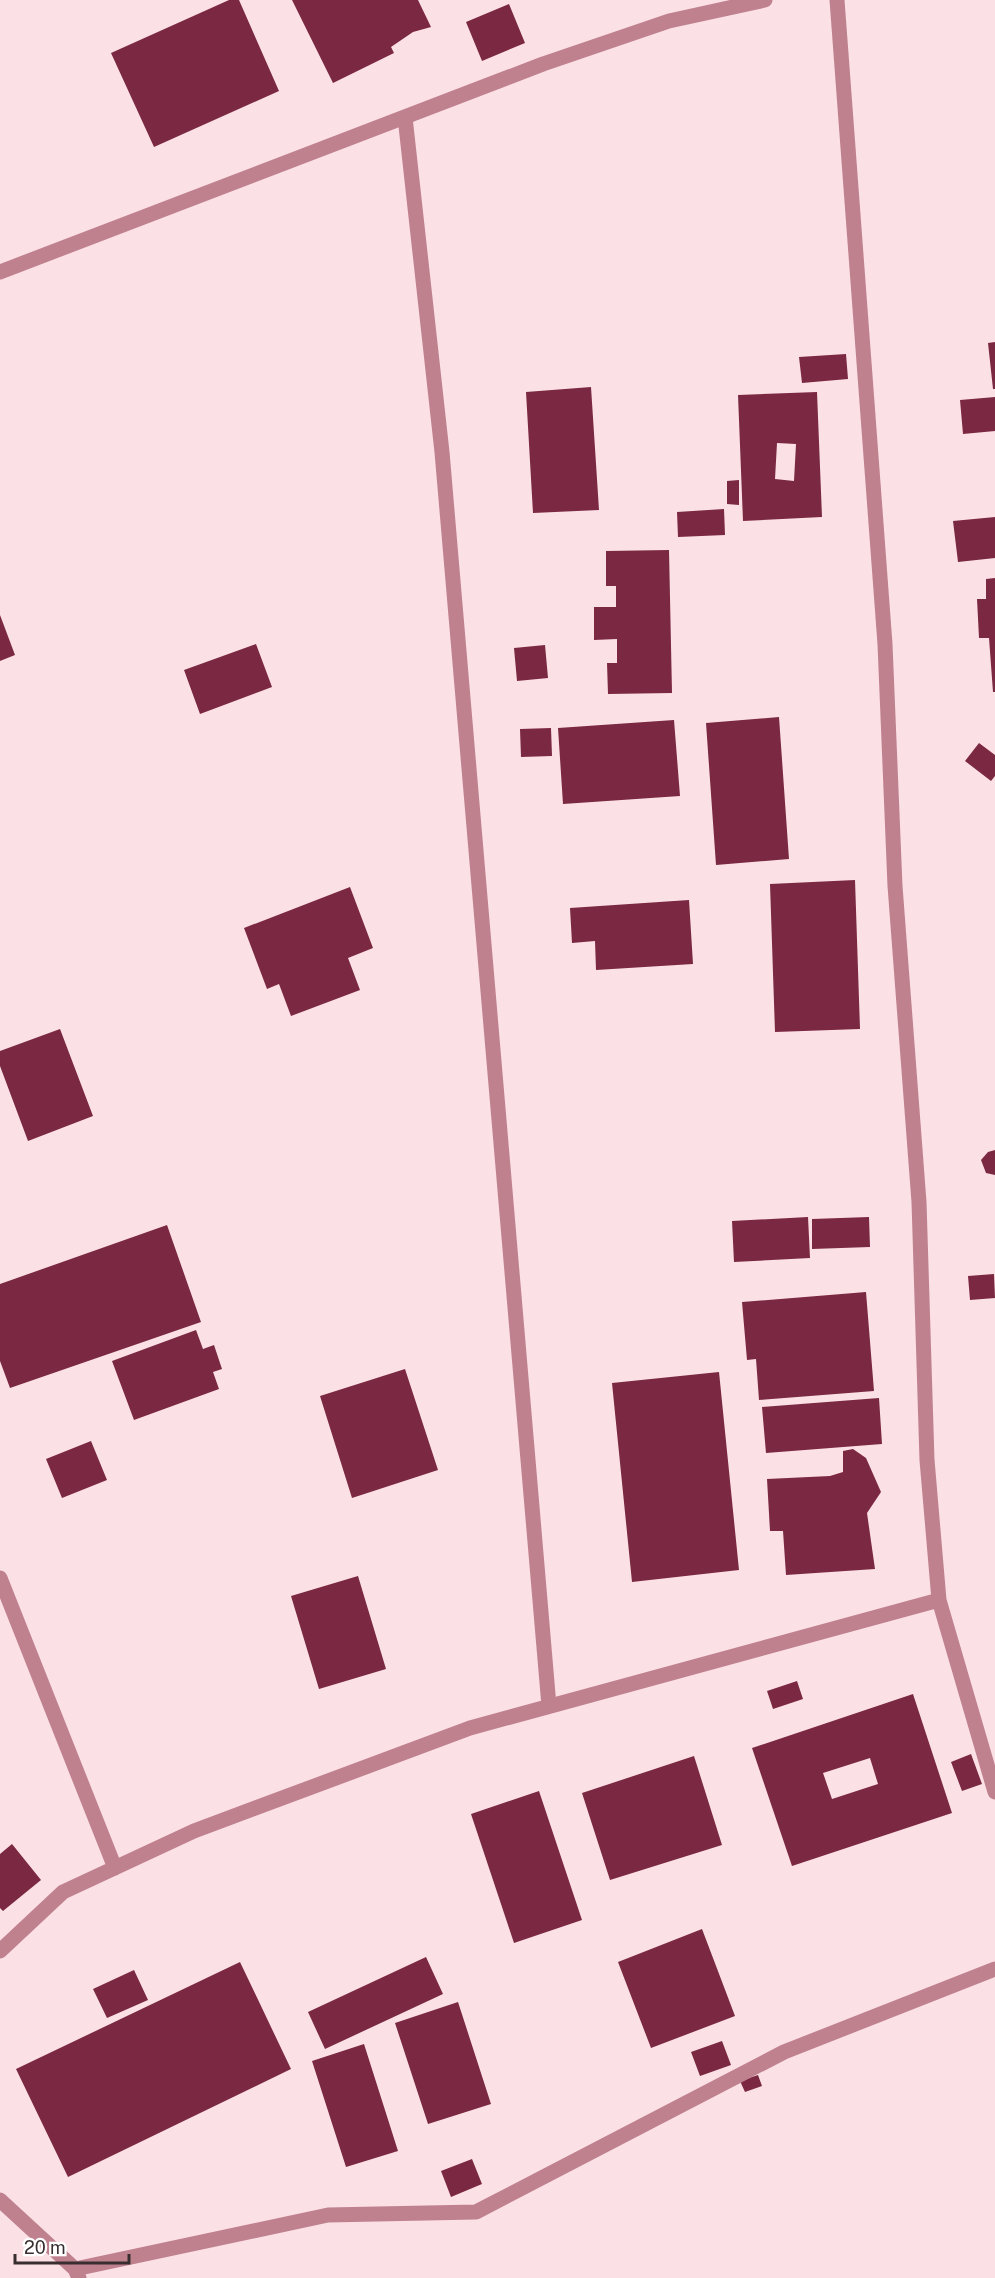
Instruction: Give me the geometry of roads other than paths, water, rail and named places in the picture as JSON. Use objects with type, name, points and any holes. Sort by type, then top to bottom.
[{"type":"street","points":[[0,272],[543,64],[669,21],[765,0]]},
{"type":"street","points":[[837,0],[885,644],[895,886],[919,1202],[927,1460],[939,1600],[995,1792]]},
{"type":"street","points":[[405,117],[442,452],[549,1706]]},
{"type":"street","points":[[0,1578],[116,1868]]},
{"type":"street","points":[[0,1952],[63,1892],[194,1831],[459,1732],[939,1600]]},
{"type":"street","points":[[0,2200],[77,2273],[328,2215],[476,2212],[784,2052],[995,1969]]}]
